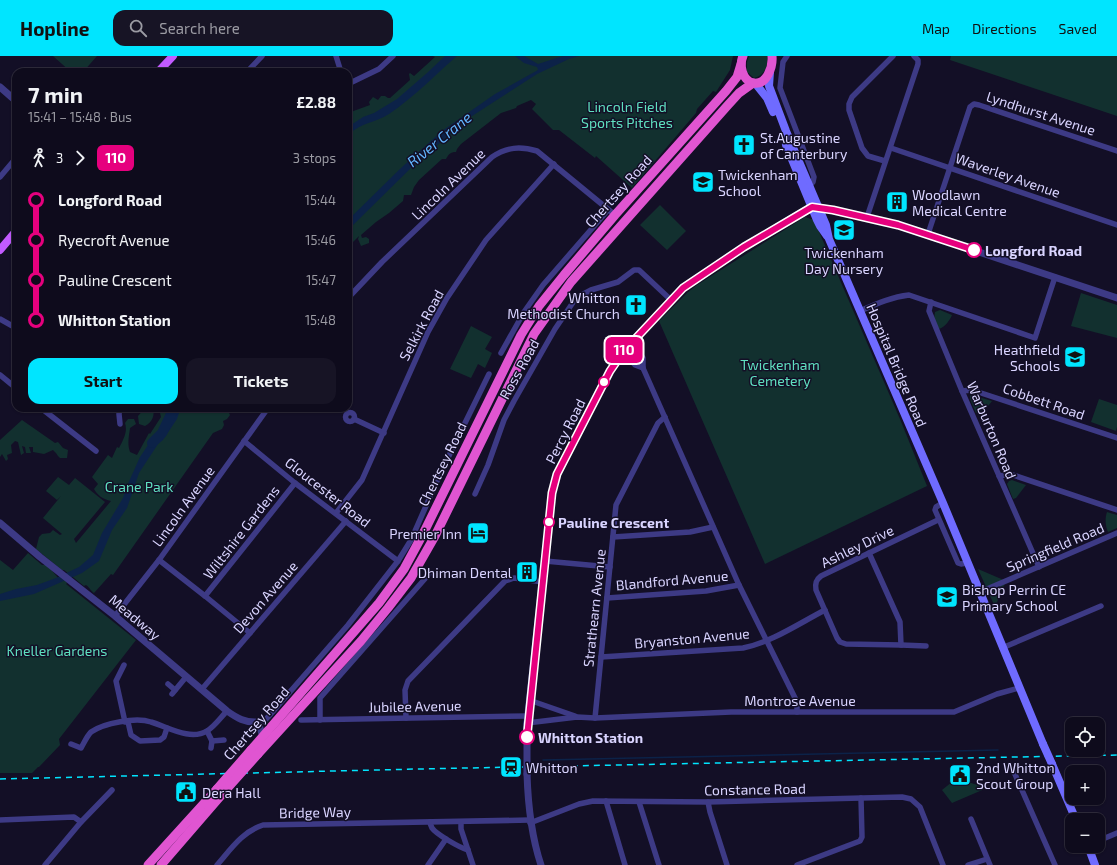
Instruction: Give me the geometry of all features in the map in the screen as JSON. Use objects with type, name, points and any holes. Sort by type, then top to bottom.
[{"type":"highway","points":[[770,72],[773,57]]},
{"type":"highway","points":[[742,60],[744,74],[754,83]]},
{"type":"highway","name":"Chertsey Road","points":[[255,752],[263,737],[351,628],[379,603],[404,569],[521,335],[539,306],[611,212],[726,91],[737,77],[742,60]]},
{"type":"highway","name":"Chertsey Road","points":[[148,865],[361,641],[388,608],[411,578],[434,536],[534,334],[550,310],[571,282],[739,93],[754,83],[761,81],[770,72]]},
{"type":"highway","name":"Chertsey Road","points":[[161,865],[220,791]]},
{"type":"main road","points":[[162,68],[173,56]]},
{"type":"main road","name":"Hospital Bridge Road","points":[[770,72],[769,86],[778,118],[815,207]]},
{"type":"main road","name":"Hospital Bridge Road","points":[[754,83],[771,104],[810,185],[820,226],[828,236],[943,503],[1002,648],[1073,813]]},
{"type":"main road","points":[[1091,853],[1095,865]]},
{"type":"street","points":[[251,68],[262,56]]},
{"type":"street","points":[[336,56],[340,68]]},
{"type":"street","points":[[352,82],[379,69],[393,56]]},
{"type":"street","name":"Hospital Bridge Road","points":[[787,56],[783,62],[780,88],[814,177],[813,182],[810,185]]},
{"type":"street","points":[[885,161],[868,156],[862,148],[849,110],[849,104],[852,97],[893,56]]},
{"type":"street","points":[[867,217],[918,64],[918,60],[914,56]]},
{"type":"street","points":[[1,90],[12,98]]},
{"type":"street","name":"Lyndhurst Avenue","points":[[928,234],[970,107],[974,104],[979,104],[1117,151]]},
{"type":"street","points":[[778,118],[789,114]]},
{"type":"street","name":"Lincoln Avenue","points":[[352,294],[382,262],[492,157],[501,151],[514,147],[537,151],[611,212]]},
{"type":"street","name":"Waverley Avenue","points":[[891,148],[1117,225]]},
{"type":"street","points":[[0,177],[12,163]]},
{"type":"street","name":"Selkirk Road","points":[[336,513],[362,480],[428,332],[447,298],[486,240],[554,164]]},
{"type":"street","points":[[815,207],[867,217],[928,234],[1117,298]]},
{"type":"street","name":"Percy Road","points":[[541,865],[535,847],[530,822],[527,774],[528,720],[552,493],[557,474],[610,371],[623,352],[671,300],[683,288],[757,239],[815,207]]},
{"type":"street","name":"Chertsey Road","points":[[501,353],[524,312],[543,285],[611,212]]},
{"type":"street","name":"Ross Road","points":[[475,494],[488,465],[504,420],[555,329],[576,298],[591,290],[618,282],[634,270],[639,270],[671,300]]},
{"type":"street","points":[[860,312],[897,296],[908,295],[1035,338],[1055,277]]},
{"type":"street","name":"Warburton Road","points":[[931,302],[929,311],[962,391],[1039,567]]},
{"type":"street","points":[[0,319],[12,326]]},
{"type":"street","points":[[633,342],[643,358],[643,368],[739,585],[797,702],[797,712]]},
{"type":"street","points":[[623,352],[635,365],[643,368]]},
{"type":"street","name":"Chertsey Road","points":[[258,722],[263,722],[269,716],[351,628],[398,561],[411,540],[441,472],[489,374]]},
{"type":"street","points":[[0,375],[12,385]]},
{"type":"street","name":"Cobbett Road","points":[[962,391],[972,390],[1117,438]]},
{"type":"street","points":[[46,412],[96,451]]},
{"type":"street","points":[[119,412],[120,424]]},
{"type":"street","name":"Lincoln Avenue","points":[[115,616],[159,560],[265,412]]},
{"type":"street","name":"Strathearn Avenue","points":[[595,718],[616,505],[658,423],[665,418]]},
{"type":"street","points":[[354,419],[384,433]]},
{"type":"street","name":"Gloucester Road","points":[[244,441],[295,483],[398,561]]},
{"type":"street","points":[[999,476],[1013,476],[1117,510]]},
{"type":"street","name":"Wiltshire Gardens","points":[[206,596],[295,483]]},
{"type":"street","points":[[938,520],[935,510],[936,507],[943,503]]},
{"type":"street","name":"Hospital Bridge Road","points":[[938,520],[958,562],[961,564],[967,563]]},
{"type":"street","name":"Ashley Drive","points":[[926,646],[846,644],[840,642],[816,590],[815,584],[817,579],[821,576],[938,520]]},
{"type":"street","name":"Devon Avenue","points":[[202,689],[346,521]]},
{"type":"street","name":"Meadway","points":[[0,523],[71,582],[115,616],[227,711],[247,722],[258,722]]},
{"type":"street","points":[[613,537],[690,532],[713,527]]},
{"type":"street","name":"Springfield Road","points":[[980,592],[1117,533]]},
{"type":"street","points":[[869,553],[900,622],[901,645]]},
{"type":"street","points":[[159,560],[206,596],[250,633]]},
{"type":"street","points":[[545,561],[610,567]]},
{"type":"street","points":[[320,720],[320,698],[430,573]]},
{"type":"street","points":[[406,718],[405,690],[408,681],[505,581],[514,578],[543,582]]},
{"type":"street","name":"Blandford Avenue","points":[[608,598],[706,591],[739,585]]},
{"type":"street","points":[[1002,648],[1101,606]]},
{"type":"street","name":"Bryanston Avenue","points":[[601,657],[756,646],[825,610]]},
{"type":"street","points":[[124,665],[116,681],[130,735],[140,741],[160,740],[164,737],[167,728]]},
{"type":"street","points":[[168,684],[174,692],[186,677]]},
{"type":"street","name":"Montrose Avenue","points":[[528,720],[731,712],[954,712],[997,694],[1019,688]]},
{"type":"street","name":"Montrose Avenue","points":[[530,700],[577,717]]},
{"type":"street","points":[[71,744],[81,748],[90,733],[99,728],[139,720],[150,722],[185,734],[197,734],[207,731],[227,711]]},
{"type":"street","name":"Jubilee Avenue","points":[[301,720],[406,718],[528,720]]},
{"type":"street","points":[[258,722],[263,737]]},
{"type":"street","points":[[207,731],[212,741],[211,748]]},
{"type":"street","points":[[212,741],[224,740]]},
{"type":"street","points":[[1014,772],[1055,865]]},
{"type":"street","points":[[45,865],[81,822],[112,790]]},
{"type":"street","points":[[797,865],[860,841],[862,836],[861,798]]},
{"type":"street","name":"Constance Road","points":[[530,822],[579,804],[593,801],[708,802],[902,798],[911,799],[920,807],[943,865]]},
{"type":"street","points":[[606,801],[625,865]]},
{"type":"street","points":[[639,802],[659,865]]},
{"type":"street","points":[[708,802],[727,865]]},
{"type":"street","points":[[0,820],[74,817],[81,822]]},
{"type":"street","points":[[971,819],[990,865]]},
{"type":"street","points":[[430,822],[432,828],[446,839],[468,850]]},
{"type":"street","points":[[460,822],[473,865]]},
{"type":"street","name":"Bridge Way","points":[[217,865],[245,833],[263,825],[530,822]]},
{"type":"street","points":[[1105,838],[1117,833]]},
{"type":"street","points":[[428,865],[446,839]]},
{"type":"street","points":[[968,865],[987,858]]},
{"type":"green space","points":[[53,56],[97,56],[86,68],[66,68]]},
{"type":"green space","name":"Lincoln Field Sports Pitches","points":[[433,56],[733,56],[730,70],[716,92],[713,91],[697,109],[696,113],[632,188],[596,156],[595,158],[559,130],[553,130],[532,109],[536,104],[531,100],[517,106],[516,108],[501,113],[461,144],[456,152],[452,152],[446,159],[442,159],[419,180],[411,195],[404,195],[403,201],[361,235],[362,238],[366,237],[369,239],[369,243],[361,246],[358,239],[359,236],[352,243],[352,112],[370,105],[369,102],[373,97],[378,100],[381,96],[390,98],[410,80],[410,73],[414,76],[435,57]]},
{"type":"green space","points":[[749,56],[768,56],[765,70],[763,73],[754,78],[747,72],[747,62]]},
{"type":"green space","points":[[951,56],[1117,56],[1117,116],[950,60]]},
{"type":"green space","points":[[660,205],[686,231],[667,250],[640,225]]},
{"type":"green space","name":"Twickenham Cemetery","points":[[805,217],[814,220],[900,419],[927,486],[765,564],[659,321],[697,285]]},
{"type":"green space","points":[[1081,293],[1117,305],[1117,338],[1071,326]]},
{"type":"green space","points":[[940,310],[952,315],[947,323],[939,329],[934,319],[935,312]]},
{"type":"green space","points":[[471,326],[492,337],[485,349],[492,353],[485,368],[478,364],[471,378],[450,369]]},
{"type":"green space","points":[[972,395],[992,401],[981,411],[976,413],[970,399],[970,396]]},
{"type":"green space","points":[[1099,399],[1117,405],[1116,431],[1091,422]]},
{"type":"green space","points":[[142,412],[154,412],[151,421],[145,426],[139,424],[138,416]]},
{"type":"green space","name":"Crane Park","points":[[228,412],[230,415],[223,421],[224,425],[222,429],[213,433],[113,575],[111,574],[94,593],[86,585],[84,586],[36,549],[39,537],[42,534],[50,533],[53,530],[60,535],[62,534],[43,518],[61,496],[57,500],[46,491],[58,477],[69,485],[75,478],[105,502],[74,539],[76,543],[111,501],[97,494],[94,489],[98,484],[92,477],[108,455],[112,458],[117,447],[119,448],[125,433],[125,423],[128,419],[134,419],[136,424],[130,428],[128,443],[130,452],[137,455],[149,433],[150,434],[161,417],[160,413]]},
{"type":"green space","points":[[22,420],[55,443],[58,442],[63,448],[68,450],[67,458],[60,458],[53,450],[44,454],[33,452],[33,447],[29,447],[31,453],[26,453],[25,447],[22,446],[24,453],[21,455],[18,442],[15,441],[11,445],[12,453],[7,455],[8,459],[6,461],[2,454],[0,457],[0,440]]},
{"type":"green space","points":[[1012,480],[1026,485],[1016,498],[1013,499],[1007,484]]},
{"type":"green space","points":[[1107,512],[1117,515],[1117,528],[1108,532],[1106,527]]},
{"type":"green space","name":"Kneller Gardens","points":[[28,553],[42,565],[47,565],[60,580],[64,579],[67,583],[66,584],[136,640],[59,739],[60,745],[39,767],[32,773],[0,773],[0,560],[13,570]]},
{"type":"green space","points":[[978,569],[1006,581],[995,607]]},
{"type":"green space","points":[[952,782],[968,782],[987,788],[952,803],[942,790]]},
{"type":"water","name":"River Crane","points":[[445,56],[457,56],[389,114],[363,125],[352,132],[352,124],[397,99]]},
{"type":"water","name":"River Crane","points":[[515,56],[524,56],[538,64],[563,56],[579,56],[537,74],[469,118],[413,166],[352,226],[352,216],[401,168],[442,131],[495,94],[538,70],[537,67],[524,63]]},
{"type":"water","points":[[172,412],[180,412],[163,440],[158,444],[139,473],[127,508],[112,530],[99,561],[82,573],[34,594],[0,601],[0,594],[37,585],[56,578],[79,567],[93,555],[102,533],[123,498],[140,457],[154,436],[162,434],[171,419]]},
{"type":"waterway","name":"River Crane","points":[[152,443],[162,433],[172,412]]},
{"type":"waterway","points":[[543,760],[998,750]]},
{"type":"railway","points":[[0,779],[1117,755]]},
{"type":"bus line","name":"110","points":[[527,737],[527,723],[554,483],[557,474],[604,381],[623,352],[683,288],[744,247],[812,207],[819,207],[867,217],[898,225],[974,250]]},
{"type":"place","name":"St.Augustine of Canterbury","points":[[744,145]]},
{"type":"place","name":"Twickenham School","points":[[703,182]]},
{"type":"place","name":"Woodlawn Medical Centre","points":[[897,202]]},
{"type":"place","name":"Twickenham Day Nursery","points":[[844,230]]},
{"type":"place","name":"Longford Road","points":[[974,250]]},
{"type":"place","name":"Whitton Methodist Church","points":[[636,305]]},
{"type":"place","name":"Heathfield Schools","points":[[1075,357]]},
{"type":"place","name":"Pauline Crescent","points":[[549,522]]},
{"type":"place","name":"Premier Inn","points":[[478,533]]},
{"type":"place","name":"Dhiman Dental","points":[[527,572]]},
{"type":"place","name":"Bishop Perrin CE Primary School","points":[[947,597]]},
{"type":"place","name":"Whitton Station","points":[[527,737]]},
{"type":"place","name":"Whitton","points":[[511,767]]},
{"type":"place","name":"2nd Whitton Scout Group","points":[[960,775]]},
{"type":"place","name":"Dera Hall","points":[[186,792]]}]
